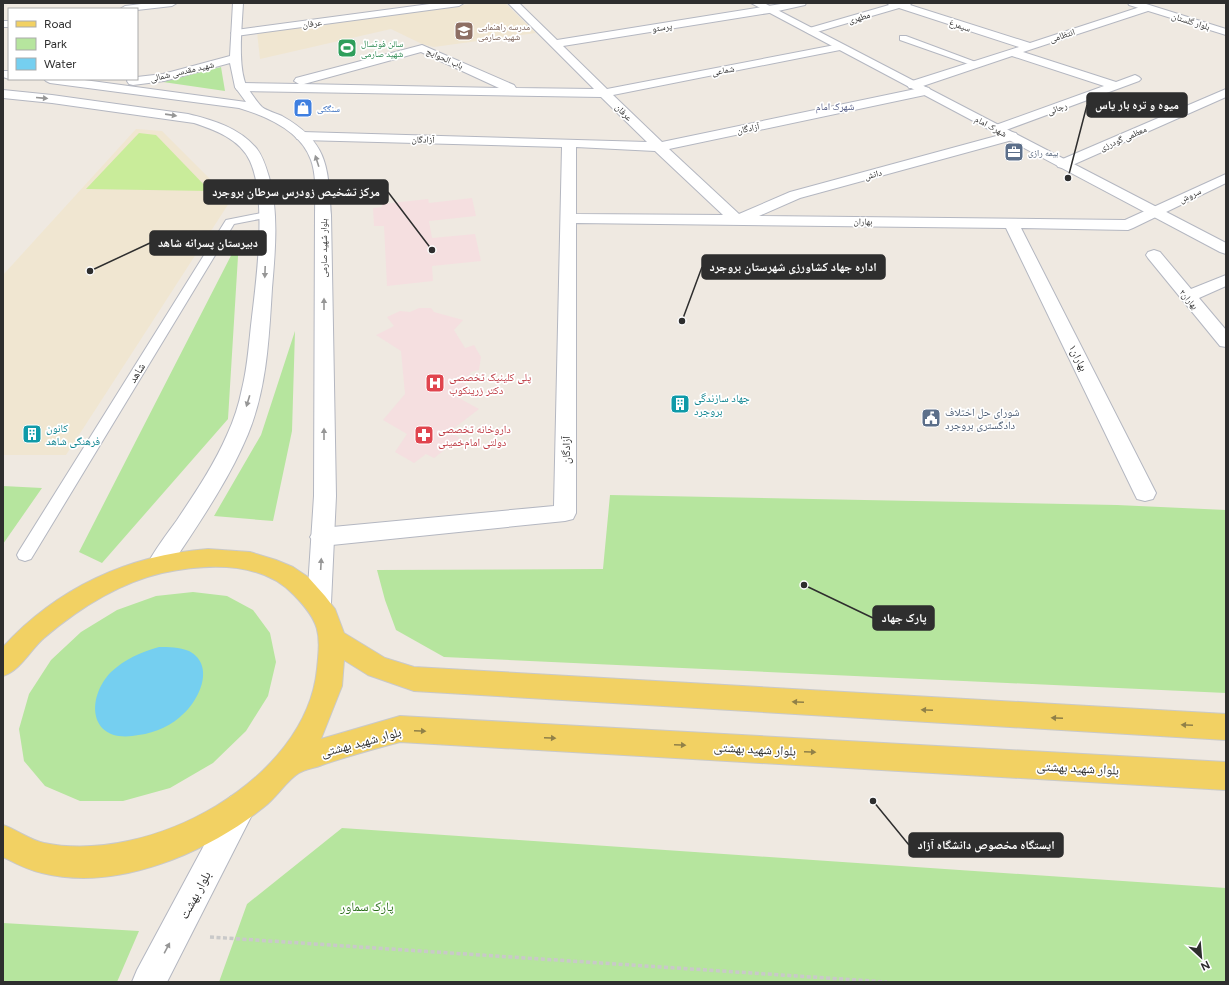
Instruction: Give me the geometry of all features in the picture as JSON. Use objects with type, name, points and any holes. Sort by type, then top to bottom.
[{"type":"main road","points":[[3,665],[33,633],[72,602],[116,578],[160,563],[210,557],[254,561],[291,577],[319,603],[327,620],[333,639],[333,671],[324,706],[304,743],[275,778],[241,808],[193,836],[141,856],[88,863],[41,858],[3,840]]},
{"type":"main road","points":[[3,644],[33,633]]},
{"type":"main road","points":[[333,639],[377,667],[414,678],[1226,727]]},
{"type":"main road","name":"بلوار شهید بهشتی","points":[[288,763],[349,742],[400,729],[1226,776]]},
{"type":"street","points":[[132,8],[172,3]]},
{"type":"street","points":[[238,3],[235,58],[241,87],[257,108]]},
{"type":"street","name":"عرفان","points":[[236,33],[459,3]]},
{"type":"street","name":"عرفان","points":[[513,3],[659,147],[737,220]]},
{"type":"street","name":"شهرک امام","points":[[756,3],[1226,249]]},
{"type":"street","name":"پرستو","points":[[555,44],[770,10],[801,3]]},
{"type":"street","name":"بلوار گلستان","points":[[1133,3],[1150,5],[1226,25]]},
{"type":"street","name":"مطهری","points":[[810,31],[900,4]]},
{"type":"street","name":"سیمرغ","points":[[900,4],[1028,46]]},
{"type":"street","name":"بلوار گلستان","points":[[1150,5],[1226,32]]},
{"type":"street","name":"انتظامی","points":[[913,85],[1150,5]]},
{"type":"street","name":"شماعی","points":[[605,93],[840,47]]},
{"type":"street","name":"باب الحوایج","points":[[275,88],[422,48],[519,92]]},
{"type":"street","points":[[1010,52],[1116,86]]},
{"type":"street","name":"شهید مقدسی شمالی","points":[[104,85],[164,77],[235,58]]},
{"type":"street","name":"بلوار شهید صارمی","points":[[59,80],[240,104],[257,108],[274,116],[302,136],[310,145],[317,158],[321,176],[323,215],[325,496],[319,603]]},
{"type":"street","name":"رجائی","points":[[998,129],[1135,80]]},
{"type":"street","name":"باب الحوایج","points":[[241,87],[605,93]]},
{"type":"street","name":"آزادگان","points":[[302,136],[569,143],[659,147],[925,91]]},
{"type":"street","points":[[3,94],[52,99],[188,118],[207,123],[234,135],[248,148],[257,162],[263,181],[266,215],[264,287],[253,384],[238,433],[217,477],[160,563]]},
{"type":"street","name":"معظمی گودرزی","points":[[1063,164],[1224,96]]},
{"type":"street","name":"دانش","points":[[737,220],[795,195],[1011,136]]},
{"type":"street","name":"آزادگان","points":[[322,536],[565,514],[569,143]]},
{"type":"street","name":"سروش","points":[[1154,211],[1226,178]]},
{"type":"street","name":"بهاران","points":[[568,218],[1128,225],[1154,211]]},
{"type":"street","name":"بهاران۱","points":[[1011,223],[1145,493]]},
{"type":"street","name":"بهاران۲","points":[[1154,255],[1226,342]]},
{"type":"street","points":[[1188,297],[1226,280]]},
{"type":"street","name":"بلوار بهشت","points":[[148,982],[241,808]]},
{"type":"lane","points":[[903,38],[977,64]]},
{"type":"lane","name":"شاهد","points":[[25,555],[230,222],[266,215]]},
{"type":"path","points":[[174,934],[888,982]]},
{"type":"shaded area","name":"مدرسه راهنمایی شهید صارمی","points":[[478,3],[505,3],[536,33],[434,47],[422,44],[391,29],[260,59],[257,32]]},
{"type":"shaded area","points":[[136,129],[162,131],[231,200],[66,455],[3,455],[3,275]]},
{"type":"shaded area","points":[[472,198],[476,216],[429,221],[432,238],[475,234],[481,261],[432,266],[433,281],[387,286],[384,226],[374,226],[373,208],[382,207],[382,204],[428,199],[429,203]]},
{"type":"shaded area","name":"پلی کلینیک تخصصی دکتر زرینکوب","points":[[419,308],[431,308],[434,312],[463,320],[454,330],[465,348],[474,345],[481,357],[479,370],[471,372],[459,398],[479,409],[449,432],[460,438],[434,458],[426,454],[414,463],[395,452],[407,434],[383,420],[405,394],[401,351],[376,335],[394,326],[387,317],[400,311],[410,312]]},
{"type":"green space","points":[[221,67],[225,91],[163,82]]},
{"type":"green space","points":[[139,133],[156,135],[210,191],[86,189]]},
{"type":"green space","points":[[239,240],[228,419],[102,563],[79,552]]},
{"type":"green space","points":[[295,331],[292,431],[273,521],[214,516],[261,435]]},
{"type":"green space","points":[[3,486],[42,488],[3,544]]},
{"type":"green space","points":[[610,495],[1117,505],[1226,510],[1226,693],[444,657],[396,630],[385,600],[377,570],[603,569]]},
{"type":"green space","points":[[193,592],[227,596],[253,610],[270,633],[276,662],[268,696],[246,731],[213,763],[170,788],[123,801],[80,801],[45,786],[24,761],[19,729],[29,694],[51,660],[81,632],[117,610],[156,596]]},
{"type":"green space","name":"پارک سماور","points":[[342,828],[1226,888],[1226,982],[219,982],[247,904]]},
{"type":"green space","points":[[3,923],[139,931],[117,982],[3,982]]},
{"type":"water","points":[[159,647],[189,651],[197,658],[202,666],[202,684],[193,703],[187,711],[175,721],[158,730],[132,736],[118,736],[107,732],[100,725],[96,716],[95,705],[103,682],[116,667],[146,651]]},
{"type":"place","name":"مدرسه راهنمایی شهید صارمی","points":[[464,31]]},
{"type":"place","name":"سالن فوتسال شهید صارمی","points":[[347,48]]},
{"type":"place","name":"سنگکی","points":[[303,108]]},
{"type":"place","name":"بیمه رازی","points":[[1014,152]]},
{"type":"place","name":"میوه و تره بار یاس","points":[[1068,178]]},
{"type":"place","name":"مرکز تشخیص زودرس سرطان بروجرد","points":[[432,250]]},
{"type":"place","name":"دبیرستان پسرانه شاهد","points":[[90,271]]},
{"type":"place","name":"اداره جهاد کشاورزی شهرستان بروجرد","points":[[682,321]]},
{"type":"place","name":"پلی کلینیک تخصصی دکتر زرینکوب","points":[[435,383]]},
{"type":"place","name":"جهاد سازندگی بروجرد","points":[[680,404]]},
{"type":"place","name":"شورای حل اختلاف دادگستری بروجرد","points":[[931,418]]},
{"type":"place","name":"کانون فرهنگی شاهد","points":[[32,434]]},
{"type":"place","name":"داروخانه تخصصی دولتی امام‌خمینی","points":[[424,435]]},
{"type":"place","name":"پارک جهاد","points":[[804,585]]},
{"type":"place","name":"ایستگاه مخصوص دانشگاه آزاد","points":[[873,801]]},
{"type":"district","name":"شهرک امام","points":[[835,106]]}]
